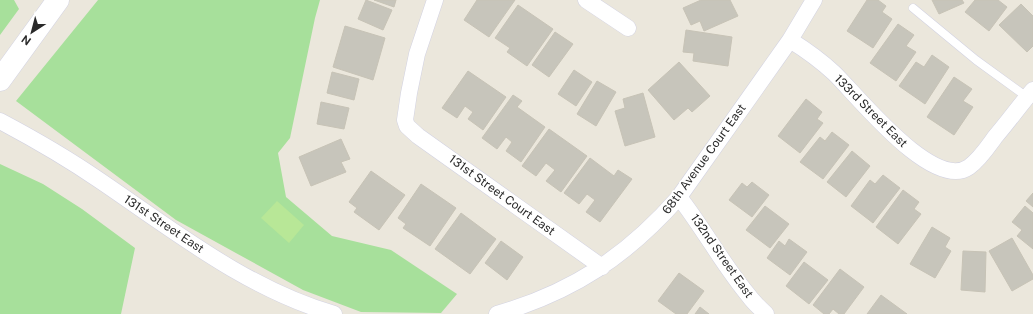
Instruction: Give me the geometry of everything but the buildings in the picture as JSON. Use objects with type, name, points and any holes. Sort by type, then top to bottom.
[{"type":"street","points":[[0,80],[58,0]]},
{"type":"street","name":"131st Street Court East","points":[[435,0],[417,54],[405,120],[407,126],[418,136],[602,267]]},
{"type":"street","points":[[586,0],[628,28]]},
{"type":"street","name":"68th Avenue Court East","points":[[497,314],[526,306],[549,296],[602,267],[643,235],[679,197],[790,40],[814,0]]},
{"type":"street","name":"133rd Street East","points":[[790,40],[817,58],[835,74],[905,146],[924,160],[944,168],[958,171],[968,167],[981,156],[1030,94]]},
{"type":"street","name":"131st Street East","points":[[0,121],[85,171],[222,263],[288,298],[334,314]]},
{"type":"street","name":"132nd Street East","points":[[679,197],[696,218],[732,274],[749,297],[766,314]]},
{"type":"lane","points":[[913,8],[976,60],[1030,94]]},
{"type":"green space","points":[[0,0],[14,0],[19,9],[0,35]]},
{"type":"green space","points":[[98,0],[320,0],[290,138],[278,153],[286,197],[332,236],[391,250],[457,294],[441,313],[361,312],[303,290],[176,220],[16,101]]},
{"type":"green space","points":[[0,164],[43,184],[82,209],[135,248],[121,314],[0,314]]},
{"type":"green space","points":[[277,201],[304,225],[289,243],[261,218]]}]
